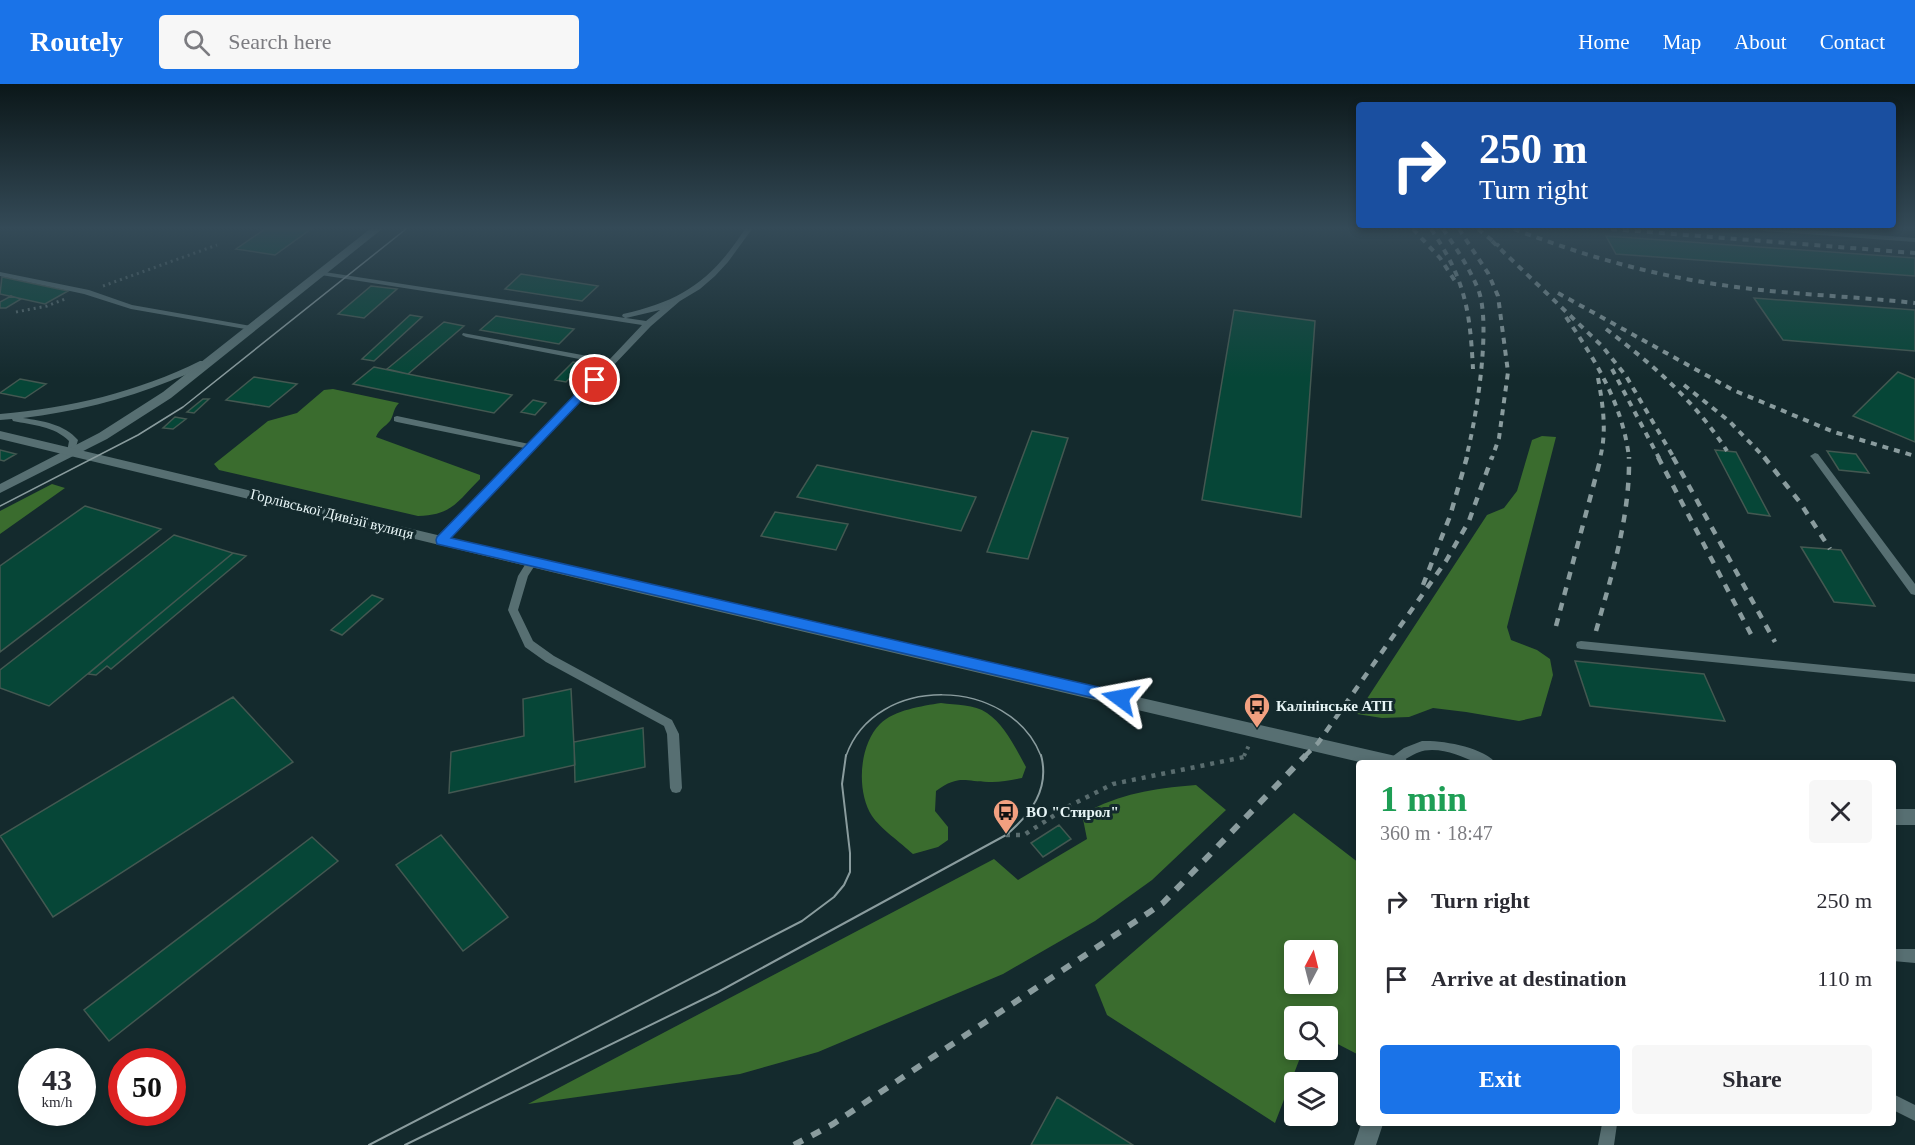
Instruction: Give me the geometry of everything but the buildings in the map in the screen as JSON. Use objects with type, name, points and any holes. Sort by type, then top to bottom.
[{"type":"main road","points":[[0,489],[132,418],[222,353],[314,279]]},
{"type":"main road","name":"Горлівської Дивізії вулиця","points":[[0,435],[532,562],[1383,760]]},
{"type":"main road","points":[[1896,817],[1915,817]]},
{"type":"main road","points":[[1365,1145],[1371,1126]]},
{"type":"lane","points":[[22,279],[86,292],[131,306],[251,328]]},
{"type":"lane","points":[[357,279],[648,324]]},
{"type":"lane","points":[[611,318],[645,314],[678,299],[704,284],[708,279]]},
{"type":"lane","points":[[442,540],[648,324],[678,299]]},
{"type":"lane","points":[[466,335],[611,363]]},
{"type":"lane","points":[[4,417],[64,408],[144,389],[175,378],[222,353]]},
{"type":"lane","points":[[4,417],[56,428],[69,434],[74,440],[71,452]]},
{"type":"lane","points":[[397,419],[531,447]]},
{"type":"lane","points":[[1815,456],[1915,591]]},
{"type":"lane","points":[[532,562],[523,576],[513,610],[529,644],[550,659],[668,723],[673,734],[676,788]]},
{"type":"lane","points":[[1581,645],[1915,678]]},
{"type":"lane","points":[[1399,760],[1414,748],[1435,746],[1476,755],[1484,760]]},
{"type":"lane","points":[[1896,955],[1915,956]]},
{"type":"lane","points":[[1896,1104],[1915,1113]]},
{"type":"lane","points":[[1605,1145],[1610,1126]]},
{"type":"path","points":[[16,312],[47,306],[124,279]]},
{"type":"path","points":[[1006,835],[1024,835],[1067,807],[1113,784],[1244,757],[1257,729]]},
{"type":"green space","points":[[333,389],[399,403],[390,421],[376,437],[480,475],[480,479],[453,506],[439,513],[418,516],[219,470],[214,464],[268,421],[297,413],[324,390]]},
{"type":"green space","points":[[1542,436],[1556,437],[1507,627],[1511,640],[1537,650],[1550,659],[1553,675],[1541,716],[1519,721],[1433,708],[1409,717],[1382,718],[1357,714],[1487,515],[1504,508],[1517,491],[1532,440]]},
{"type":"green space","points":[[52,484],[65,488],[0,534],[0,511]]},
{"type":"green space","points":[[941,703],[971,706],[987,713],[1005,731],[1026,767],[1022,778],[996,782],[964,780],[952,782],[936,791],[935,811],[948,827],[948,840],[938,847],[913,854],[876,821],[867,806],[862,781],[864,756],[873,733],[886,719],[909,709]]},
{"type":"green space","points":[[1196,785],[1226,810],[1152,880],[1095,921],[1003,974],[818,1052],[740,1074],[528,1104],[994,859],[1018,880],[1087,839],[1082,814],[1111,801],[1137,793]]},
{"type":"green space","points":[[1294,813],[1356,861],[1356,1053],[1338,1044],[1338,1006],[1284,1006],[1284,1060],[1299,1060],[1295,1072],[1284,1072],[1284,1100],[1275,1123],[1107,1015],[1095,985]]},
{"type":"tram line","points":[[0,506],[138,435],[183,407],[344,279]]},
{"type":"tram line","points":[[846,756],[861,729],[884,710],[912,698],[943,695],[973,699],[1002,711],[1025,730],[1041,756]]},
{"type":"tram line","points":[[369,1145],[802,921],[834,897],[844,885],[850,872],[842,784],[846,755]]},
{"type":"tram line","points":[[405,1145],[718,992],[1006,835],[1023,818],[1036,800],[1043,779],[1041,755]]},
{"type":"railway","points":[[1453,279],[1457,284]]},
{"type":"railway","points":[[1457,279],[1464,296],[1470,329],[1473,369]]},
{"type":"railway","points":[[1466,458],[1474,421],[1483,348],[1482,305],[1473,279]]},
{"type":"railway","points":[[1490,279],[1498,296],[1508,372],[1499,438],[1492,458]]},
{"type":"railway","points":[[1531,279],[1602,346],[1626,376],[1674,458]]},
{"type":"railway","points":[[1682,279],[1776,291],[1915,303]]},
{"type":"railway","points":[[1558,293],[1733,390],[1834,432],[1915,456]]},
{"type":"railway","points":[[1566,317],[1588,350],[1606,384],[1621,420],[1629,458]]},
{"type":"railway","points":[[1606,329],[1640,356],[1687,400],[1727,451]]},
{"type":"railway","points":[[1612,369],[1659,458]]},
{"type":"railway","points":[[1598,378],[1604,428],[1600,458]]},
{"type":"railway","points":[[1684,385],[1729,421],[1765,458]]},
{"type":"railway","points":[[1423,585],[1450,516],[1467,457]]},
{"type":"railway","points":[[1306,755],[1318,743],[1446,561],[1469,521],[1492,457]]},
{"type":"railway","points":[[1556,626],[1601,457]]},
{"type":"railway","points":[[1658,457],[1754,640]]},
{"type":"railway","points":[[1673,457],[1775,642]]},
{"type":"railway","points":[[1764,457],[1799,501],[1830,549]]},
{"type":"railway","points":[[1596,631],[1614,567],[1623,523],[1627,501],[1629,458]]},
{"type":"railway","points":[[794,1145],[833,1124],[1163,903],[1306,755]]},
{"type":"place","name":"Калінінське АТП","points":[[1257,729]]},
{"type":"place","name":"ВО \"Стирол\"","points":[[1006,835]]},
{"type":"route","points":[[595,380],[442,540],[643,589],[1120,698]]}]
